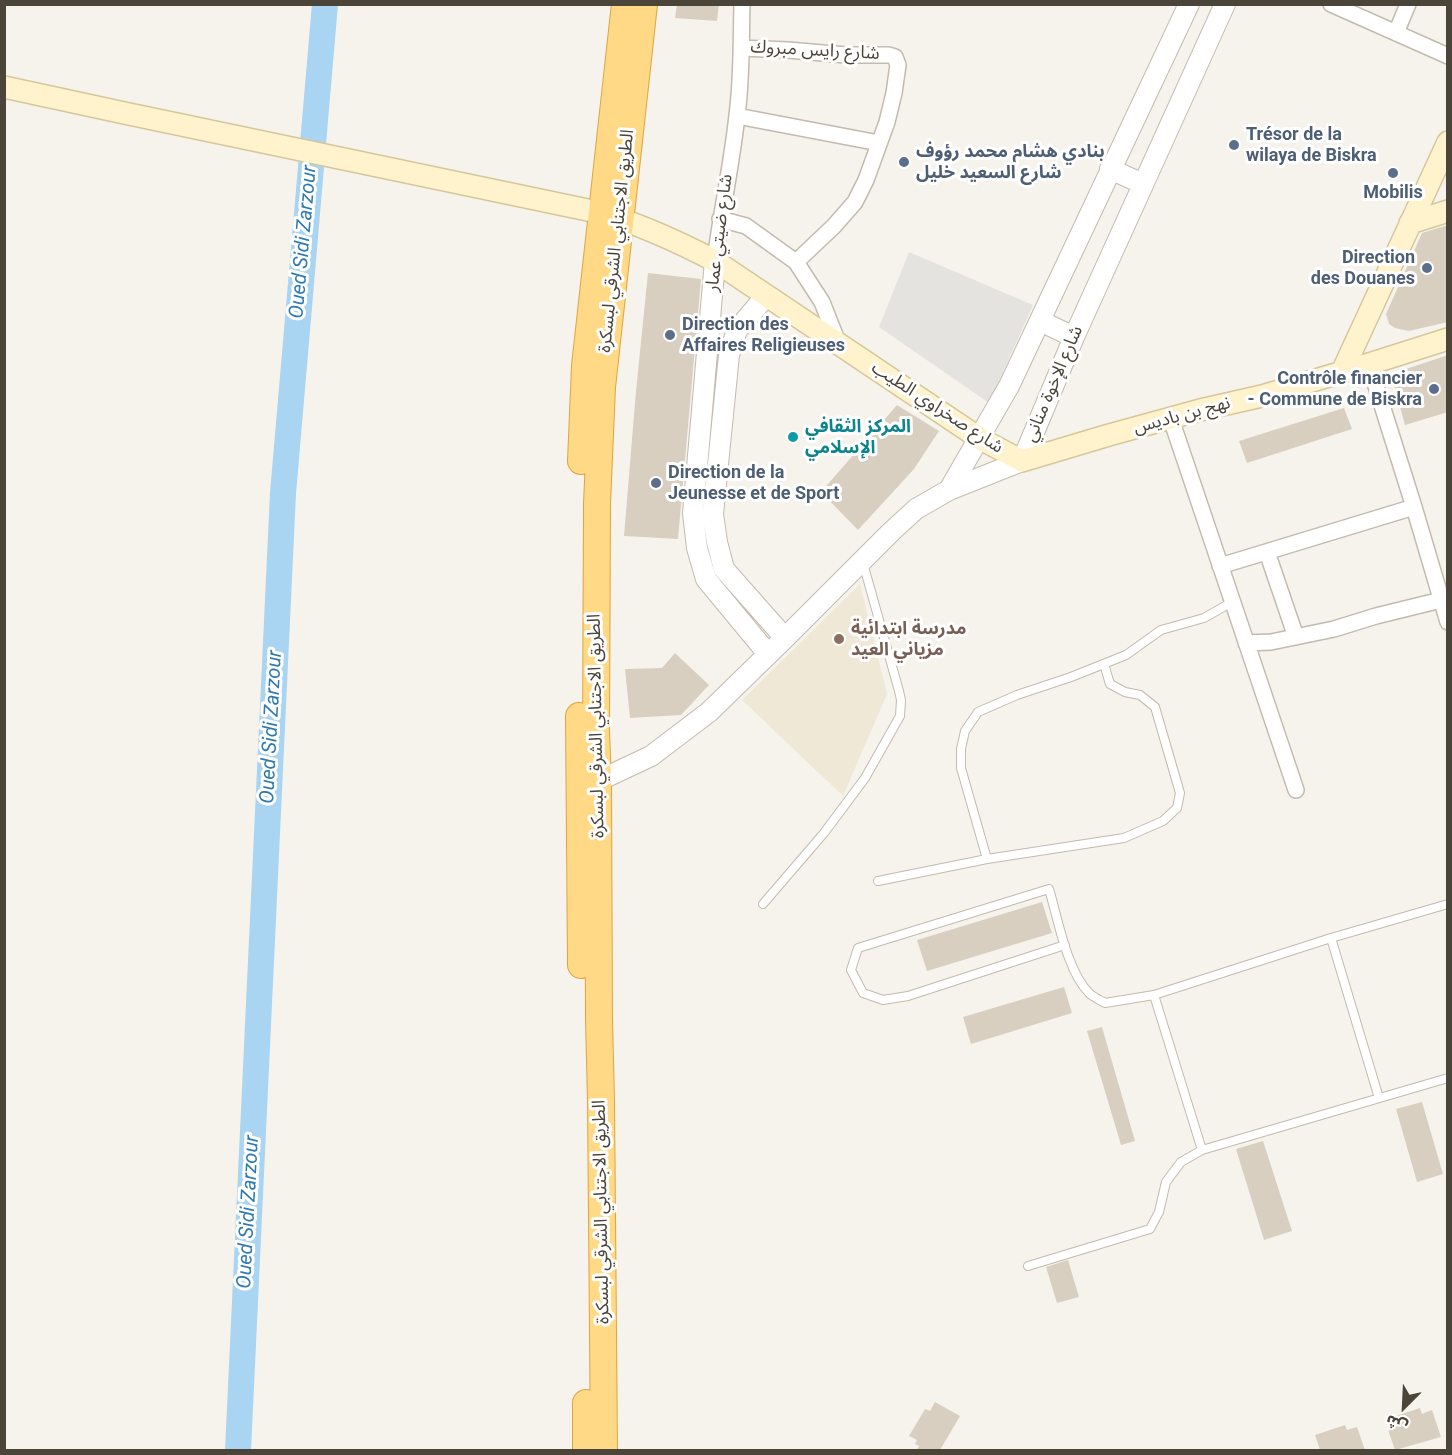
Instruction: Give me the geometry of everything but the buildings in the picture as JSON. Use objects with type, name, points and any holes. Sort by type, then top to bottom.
[{"type":"highway","name":"الطريق الاجتنابي الشرقي لبسكرة","points":[[604,1450],[596,580],[599,444],[625,4]]},
{"type":"highway","name":"الطريق الاجتنابي الشرقي لبسكرة","points":[[586,1450],[579,815],[579,522],[585,366],[644,4]]},
{"type":"main road","name":"شارع صخراوي الطيب","points":[[4,87],[611,215],[680,243],[715,261],[979,438],[1022,461]]},
{"type":"main road","points":[[1342,372],[1448,141]]},
{"type":"main road","points":[[1410,223],[1448,211]]},
{"type":"main road","points":[[1362,329],[1366,342],[1375,352],[1378,362]]},
{"type":"main road","name":"نهج بن باديس","points":[[1022,461],[1200,410],[1262,396],[1448,339]]},
{"type":"street","name":"شارع ضيتي عمار","points":[[742,4],[742,64],[737,116],[720,219],[710,320],[703,513],[697,548],[706,579],[768,654]]},
{"type":"street","name":"شارع الإخوة مناني","points":[[949,490],[1009,386],[1189,4]]},
{"type":"street","name":"شارع الإخوة مناني","points":[[949,490],[1022,461],[1074,337],[1225,4]]},
{"type":"street","points":[[1331,4],[1448,56]]},
{"type":"street","points":[[1396,33],[1408,4]]},
{"type":"street","name":"شارع رايس مبروك","points":[[741,48],[894,57],[897,63],[897,75],[892,103],[879,143]]},
{"type":"street","points":[[737,116],[879,143],[866,180],[855,202],[834,226],[796,262]]},
{"type":"street","points":[[1110,170],[1143,184]]},
{"type":"street","points":[[720,219],[746,226],[796,262],[822,302],[839,345]]},
{"type":"street","points":[[766,296],[738,330],[729,356],[703,513],[717,542],[724,568],[785,638]]},
{"type":"street","points":[[710,320],[738,330]]},
{"type":"street","points":[[1040,321],[1074,337]]},
{"type":"street","points":[[1378,362],[1414,507],[1448,622]]},
{"type":"street","points":[[1171,419],[1296,790]]},
{"type":"street","points":[[598,781],[651,756],[709,712],[892,531],[916,509],[949,490]]},
{"type":"street","points":[[1220,566],[1414,507]]},
{"type":"street","points":[[1267,552],[1296,637]]},
{"type":"street","points":[[1246,643],[1271,642],[1334,630],[1376,616],[1441,600]]},
{"type":"lane","points":[[763,904],[824,833],[858,787],[900,716],[899,691],[862,561]]},
{"type":"lane","points":[[987,859],[961,768],[964,731],[978,712],[1125,655],[1161,630],[1204,618],[1232,602]]},
{"type":"lane","points":[[878,881],[987,859],[1124,838],[1163,821],[1177,808],[1180,793],[1155,707],[1140,695],[1125,692],[1110,684],[1104,664]]},
{"type":"lane","points":[[1065,945],[908,996],[883,1000],[863,993],[851,970],[858,948],[1049,889],[1065,945],[1076,973],[1089,993],[1105,1003],[1154,995],[1331,938],[1448,904]]},
{"type":"lane","points":[[1331,938],[1379,1098]]},
{"type":"lane","points":[[1154,995],[1202,1150]]},
{"type":"lane","points":[[1028,1266],[1150,1229],[1159,1212],[1166,1182],[1181,1162],[1202,1150],[1448,1078]]},
{"type":"shaded area","points":[[909,252],[1033,305],[989,403],[879,327]]},
{"type":"shaded area","name":"مدرسة ابتدائية مزياني العيد","points":[[860,584],[887,694],[843,796],[742,700]]},
{"type":"waterway","name":"Oued Sidi Zarzour","points":[[238,1450],[283,493],[325,4]]},
{"type":"place","name":"Trésor de la wilaya de Biskra","points":[[1234,145]]},
{"type":"place","name":"بنادي هشام محمد رؤوف شارع السعيد خليل","points":[[904,162]]},
{"type":"place","name":"Mobilis","points":[[1393,173]]},
{"type":"place","name":"Direction des Douanes","points":[[1427,268]]},
{"type":"place","name":"Direction des Affaires Religieuses","points":[[670,335]]},
{"type":"place","name":"Contrôle financier - Commune de Biskra","points":[[1434,389]]},
{"type":"place","name":"المركز الثقافي الإسلامي","points":[[793,437]]},
{"type":"place","name":"Direction de la Jeunesse et de Sport","points":[[656,483]]},
{"type":"place","name":"مدرسة ابتدائية مزياني العيد","points":[[839,639]]}]
